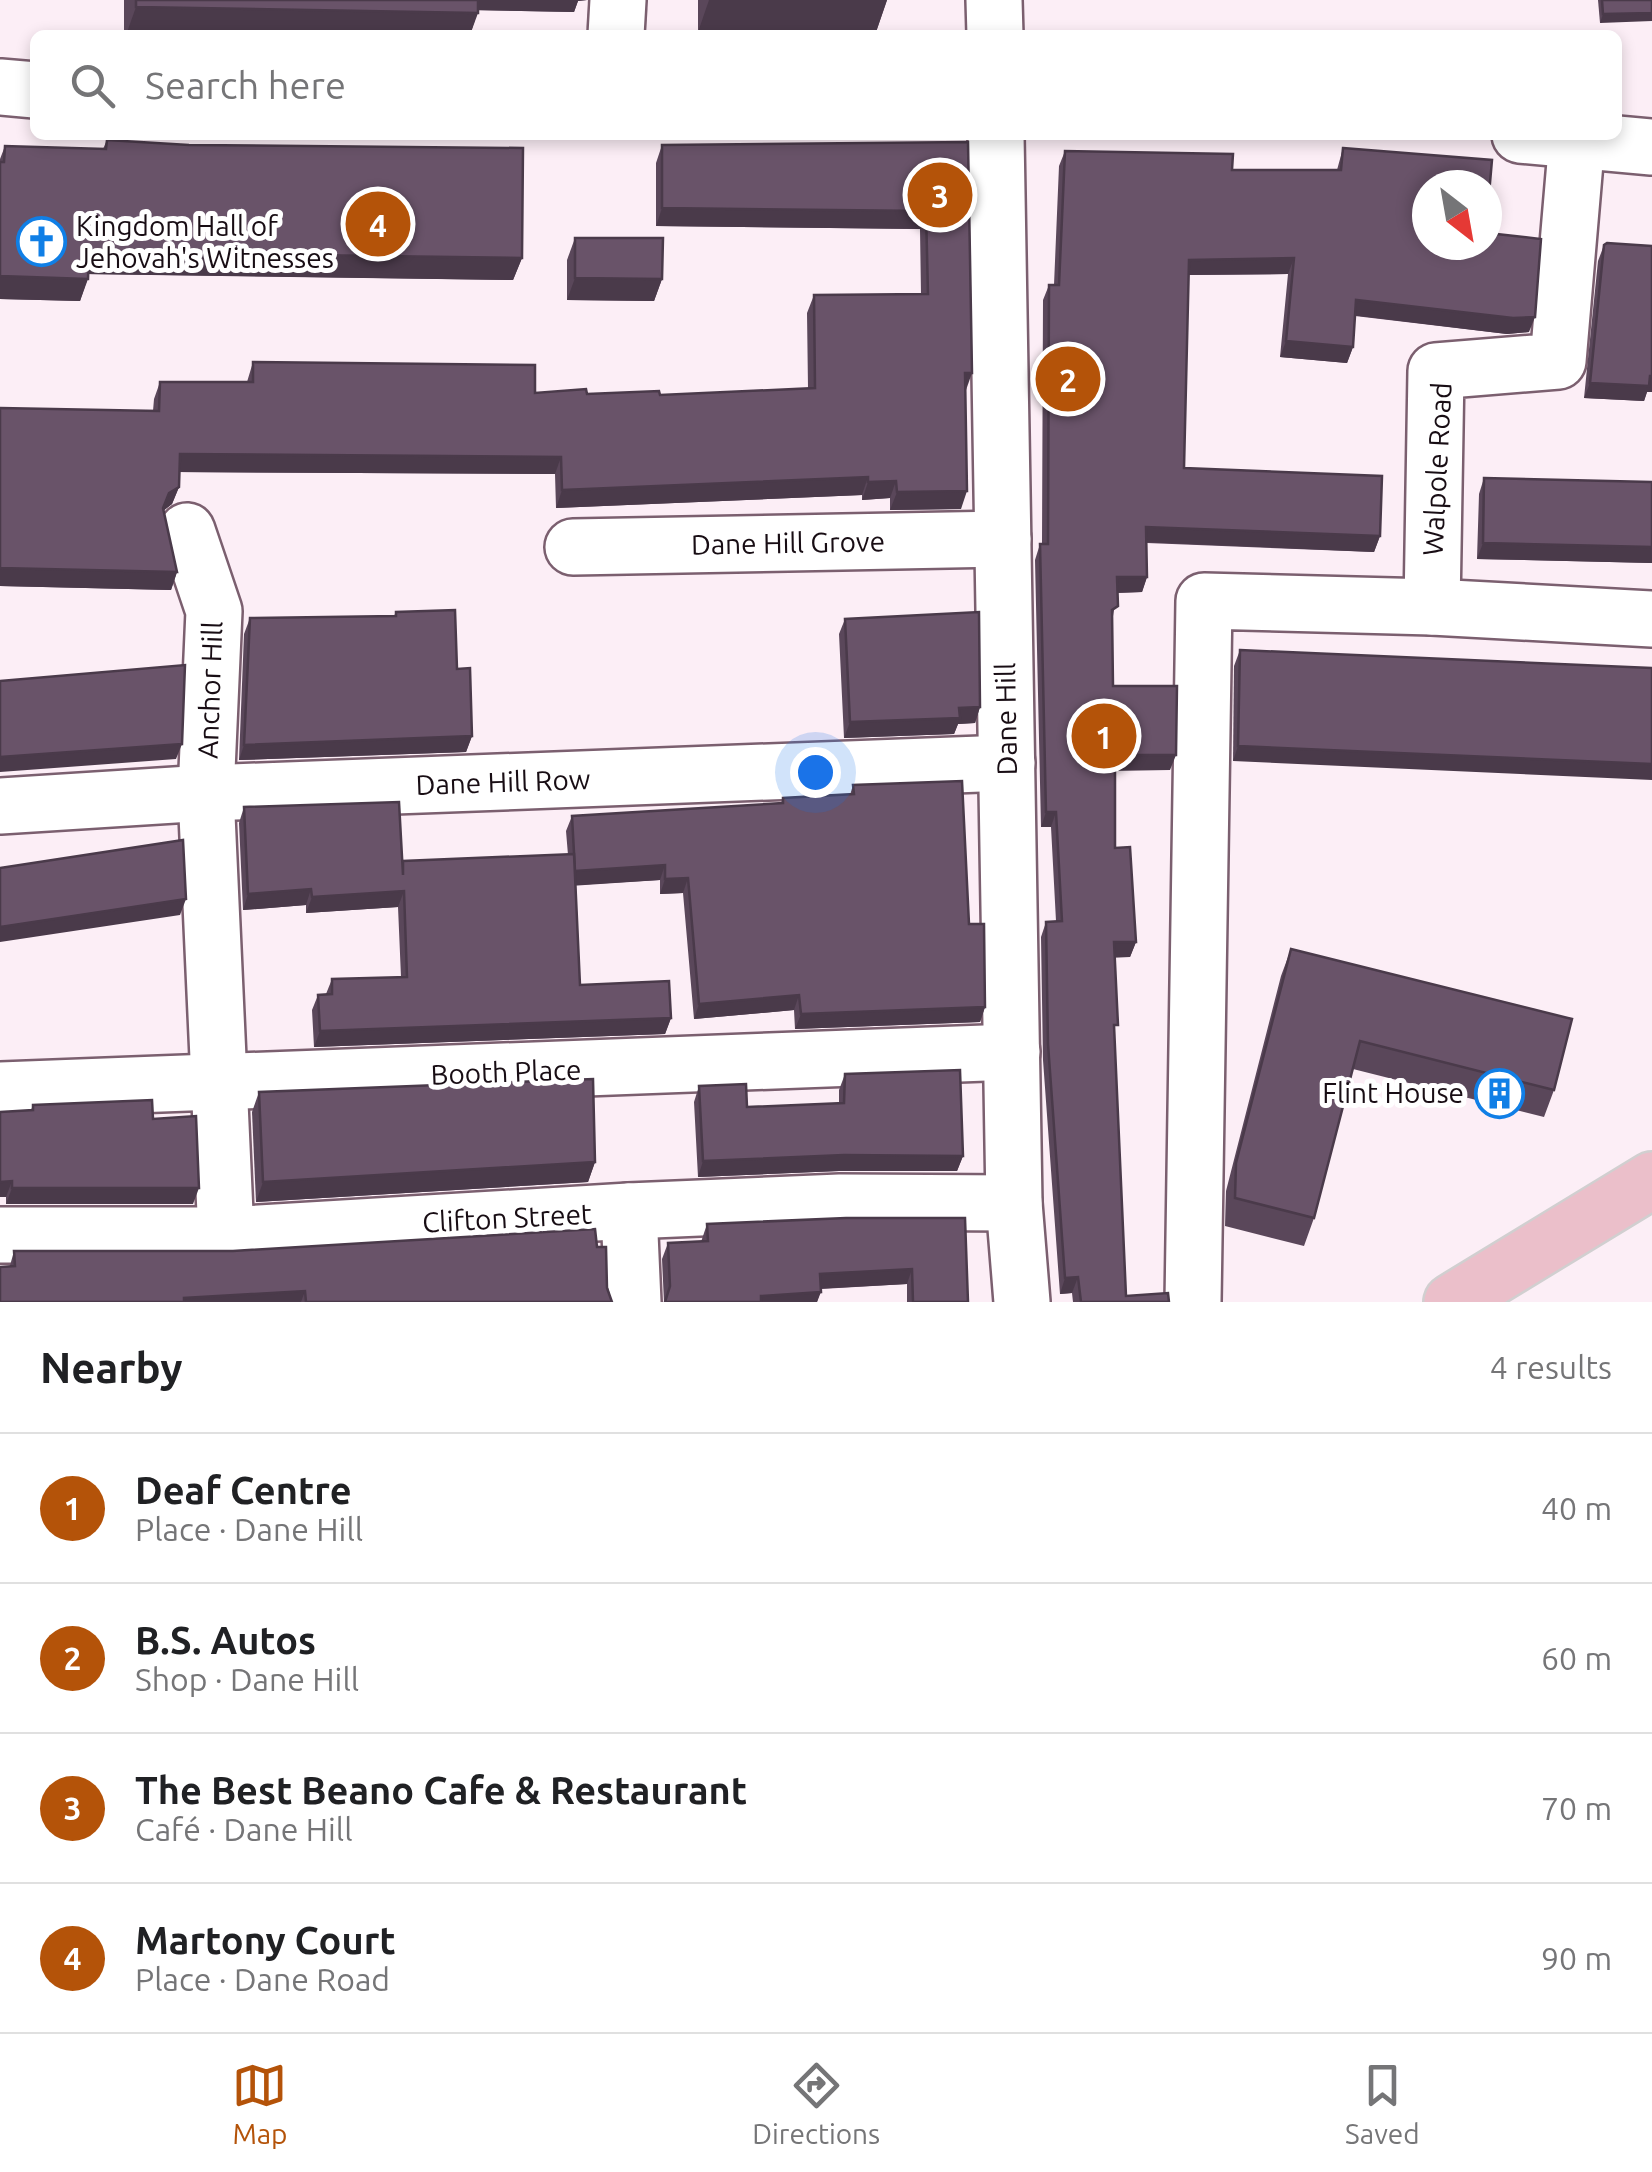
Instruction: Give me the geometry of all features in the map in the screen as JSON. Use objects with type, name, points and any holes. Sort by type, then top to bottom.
[{"type":"main road","points":[[1452,1302],[1652,1180]]},
{"type":"street","points":[[616,30],[618,0]]},
{"type":"street","points":[[994,0],[995,30]]},
{"type":"street","points":[[0,88],[30,90]]},
{"type":"street","name":"Dane Hill","points":[[996,140],[1014,1203],[1022,1302]]},
{"type":"street","name":"Walpole Road","points":[[1432,606],[1436,372],[1558,361],[1577,140]]},
{"type":"street","points":[[1586,140],[1652,147]]},
{"type":"street","name":"Anchor Hill","points":[[187,531],[214,611],[206,794],[226,1235]]},
{"type":"street","name":"Dane Hill Grove","points":[[573,547],[1003,539]]},
{"type":"street","points":[[1193,1302],[1204,601],[1432,606],[1652,619]]},
{"type":"street","name":"Dane Hill Row","points":[[0,806],[206,794],[1007,763]]},
{"type":"street","name":"Booth Place","points":[[0,1090],[1012,1052]]},
{"type":"street","name":"Clifton Street","points":[[0,1235],[226,1235],[840,1202],[1014,1203]]},
{"type":"street","points":[[630,1211],[633,1302]]},
{"type":"building","points":[[136,0],[478,0],[478,13],[136,7]]},
{"type":"building","points":[[1602,0],[1652,0],[1652,13],[1603,14]]},
{"type":"building","points":[[107,140],[189,145],[523,148],[522,258],[89,252],[88,279],[0,276],[0,162],[4,162],[5,146],[106,149]]},
{"type":"building","points":[[968,142],[972,373],[965,373],[967,491],[897,492],[896,481],[868,482],[868,477],[562,490],[561,457],[180,454],[179,487],[169,493],[163,508],[177,572],[0,568],[0,408],[159,411],[160,382],[253,382],[253,362],[535,365],[535,393],[586,389],[587,394],[659,391],[660,395],[815,388],[814,295],[928,294],[926,211],[662,208],[662,145]]},
{"type":"building","points":[[1343,148],[1492,160],[1491,170],[1412,170],[1412,260],[1502,260],[1502,235],[1541,239],[1535,317],[1513,318],[1356,300],[1353,347],[1286,341],[1294,258],[1189,260],[1184,468],[1382,476],[1380,536],[1146,527],[1147,577],[1117,577],[1118,606],[1112,610],[1113,686],[1177,686],[1176,755],[1115,755],[1115,848],[1130,847],[1136,942],[1114,942],[1126,1296],[1168,1293],[1169,1302],[1081,1302],[1078,1277],[1065,1278],[1048,1044],[1046,922],[1062,921],[1056,812],[1046,812],[1040,544],[1048,544],[1049,285],[1059,285],[1065,151],[1233,154],[1232,170],[1341,170]]},
{"type":"building","points":[[575,238],[663,238],[662,279],[575,278]]},
{"type":"building","points":[[1607,243],[1652,246],[1649,386],[1590,383]]},
{"type":"building","points":[[1484,478],[1652,482],[1652,547],[1483,543]]},
{"type":"building","points":[[455,610],[457,669],[470,668],[472,736],[244,745],[250,618],[396,616],[396,612]]},
{"type":"building","points":[[979,612],[980,707],[959,708],[960,718],[850,722],[845,619]]},
{"type":"building","points":[[1240,650],[1652,668],[1652,764],[1238,746]]},
{"type":"building","points":[[185,665],[182,744],[0,757],[0,681]]},
{"type":"building","points":[[962,781],[969,924],[984,924],[985,1007],[801,1014],[799,995],[699,1004],[688,878],[665,879],[665,865],[575,871],[572,816],[783,803],[783,798],[854,794],[853,785]]},
{"type":"building","points":[[399,802],[403,875],[403,861],[574,854],[580,985],[669,981],[671,1018],[320,1031],[318,995],[332,994],[332,979],[407,977],[404,891],[312,897],[311,889],[248,894],[244,807]]},
{"type":"building","points":[[183,840],[186,899],[0,927],[0,868]]},
{"type":"building","name":"Flint House","points":[[1291,949],[1572,1019],[1554,1090],[1360,1041],[1314,1218],[1235,1198],[1236,1163]]},
{"type":"building","points":[[960,1070],[963,1156],[844,1155],[703,1161],[699,1086],[746,1084],[747,1107],[844,1103],[845,1074]]},
{"type":"building","points":[[593,1079],[595,1162],[263,1182],[259,1092]]},
{"type":"building","points":[[152,1100],[153,1119],[196,1116],[199,1188],[12,1188],[12,1181],[0,1182],[0,1112],[33,1110],[33,1105]]},
{"type":"building","points":[[965,1218],[968,1302],[913,1302],[912,1269],[820,1274],[821,1292],[761,1296],[761,1302],[665,1302],[670,1286],[668,1243],[708,1241],[707,1224]]},
{"type":"building","points":[[595,1229],[597,1247],[606,1247],[607,1288],[612,1302],[306,1302],[305,1291],[184,1298],[184,1302],[0,1302],[0,1267],[15,1266],[14,1251],[233,1251]]},
{"type":"place","name":"The Best Beano Cafe & Restaurant","points":[[940,195]]},
{"type":"place","name":"Martony Court","points":[[378,224]]},
{"type":"place","name":"Kingdom Hall of Jehovah's Witnesses","points":[[41,242]]},
{"type":"place","name":"B.S. Autos","points":[[1068,379]]},
{"type":"place","name":"Deaf Centre","points":[[1104,736]]},
{"type":"place","name":"Flint House","points":[[1499,1093]]}]
